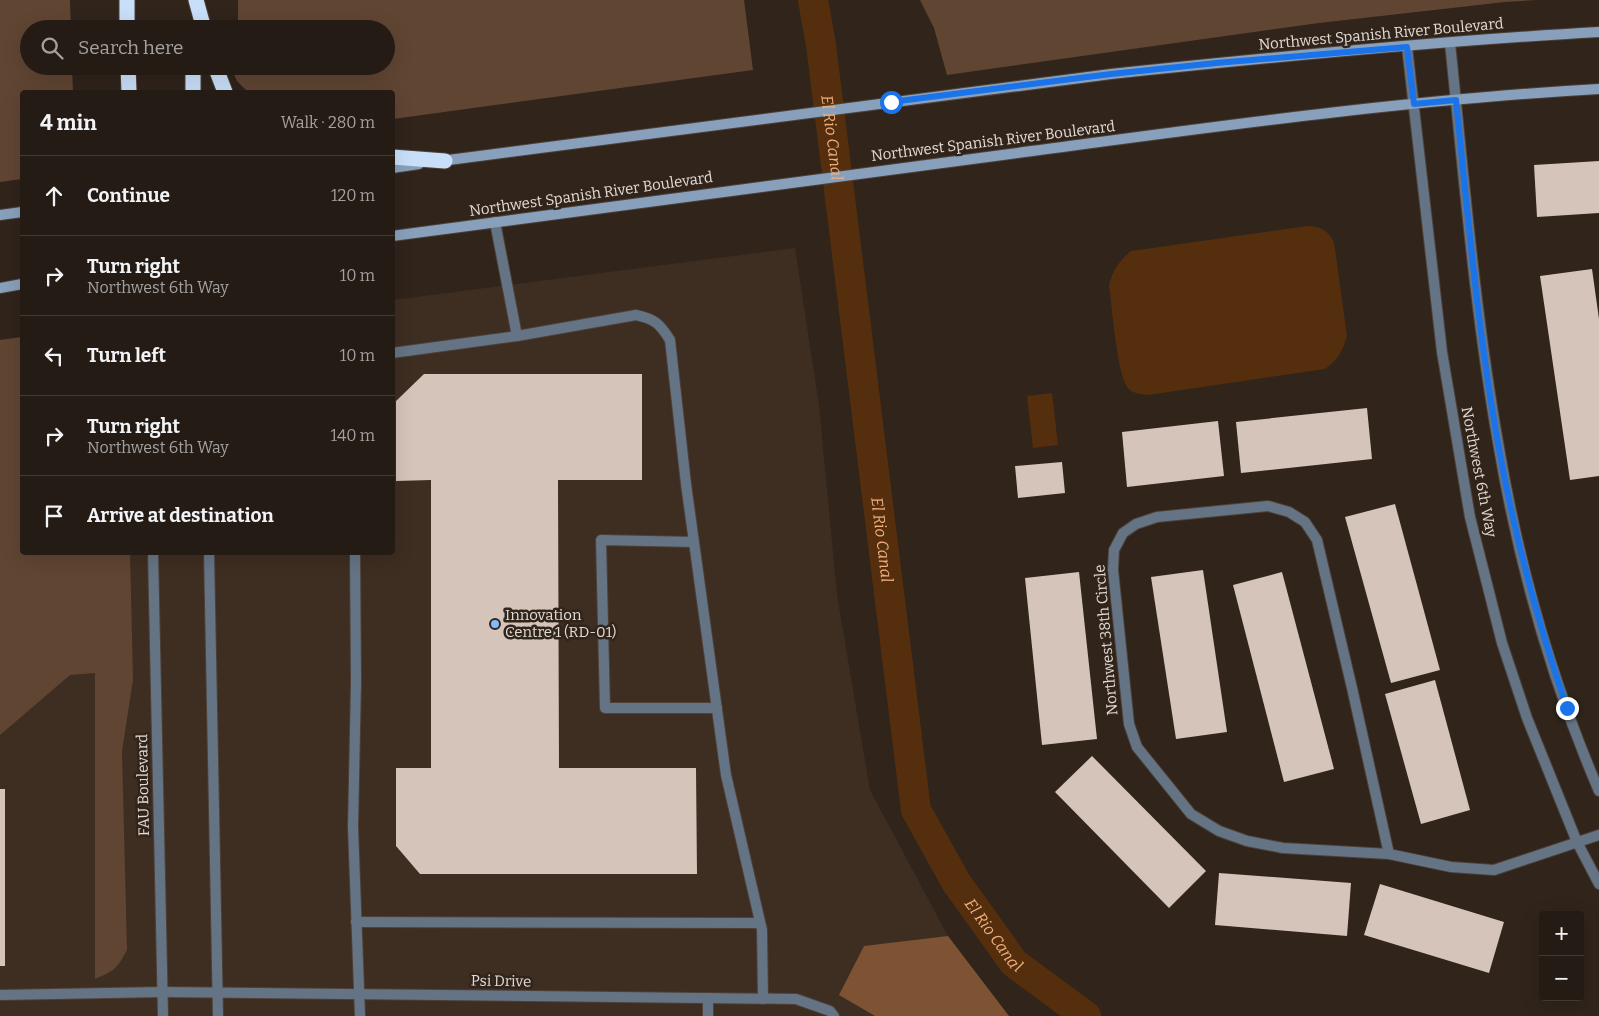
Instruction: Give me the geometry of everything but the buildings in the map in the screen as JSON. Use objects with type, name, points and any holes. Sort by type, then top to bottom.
[{"type":"highway","points":[[127,0],[127,20]]},
{"type":"highway","points":[[192,0],[192,20]]},
{"type":"highway","points":[[196,0],[202,20]]},
{"type":"highway","points":[[128,75],[129,90]]},
{"type":"highway","points":[[193,75],[193,90]]},
{"type":"highway","points":[[218,75],[224,90]]},
{"type":"highway","points":[[395,156],[445,161]]},
{"type":"main road","name":"Northwest Spanish River Boulevard","points":[[395,168],[1111,74],[1216,63],[1599,32]]},
{"type":"main road","name":"Northwest Spanish River Boulevard","points":[[395,236],[766,185],[1335,113],[1513,94],[1599,89]]},
{"type":"main road","points":[[0,215],[20,212]]},
{"type":"main road","points":[[0,288],[20,284]]},
{"type":"street","name":"Northwest 6th Way","points":[[1450,43],[1483,347],[1499,449],[1529,586],[1546,647],[1599,791]]},
{"type":"street","name":"Northwest 6th Way","points":[[1407,47],[1442,352],[1470,517],[1502,643],[1527,718],[1577,842],[1599,884]]},
{"type":"street","points":[[495,222],[517,336]]},
{"type":"street","points":[[395,352],[517,336],[636,315],[650,318],[663,328],[670,340],[694,542],[726,775],[762,930],[764,999]]},
{"type":"street","name":"Northwest 38th Circle","points":[[1389,854],[1355,697],[1317,540],[1305,522],[1289,512],[1268,506],[1156,517],[1136,524],[1123,533],[1114,550],[1113,570],[1129,724],[1136,747],[1191,814],[1219,831],[1247,841],[1283,848],[1389,854],[1451,866],[1494,870],[1599,835]]},
{"type":"street","points":[[694,542],[602,540],[605,708],[717,708]]},
{"type":"street","name":"FAU Boulevard","points":[[153,555],[163,1016]]},
{"type":"street","points":[[209,555],[218,1016]]},
{"type":"street","points":[[355,555],[356,682],[353,828],[360,1016]]},
{"type":"street","points":[[356,922],[760,923]]},
{"type":"street","name":"Psi Drive","points":[[0,995],[218,992],[796,999],[830,1011],[834,1016]]},
{"type":"street","points":[[708,998],[708,1016]]},
{"type":"shaded area","points":[[0,0],[70,0],[71,20],[20,20],[20,75],[72,75],[73,90],[20,90],[20,179],[0,182]]},
{"type":"shaded area","points":[[238,0],[744,0],[753,70],[395,119],[395,90],[246,90],[237,81],[234,75],[395,75],[395,20],[238,20]]},
{"type":"shaded area","points":[[920,0],[1536,0],[1319,23],[947,75],[934,28]]},
{"type":"shaded area","points":[[1308,226],[1324,230],[1334,242],[1347,336],[1344,346],[1330,366],[1325,369],[1148,395],[1135,393],[1129,389],[1121,371],[1118,357],[1109,285],[1112,275],[1120,262],[1131,251]]},
{"type":"shaded area","points":[[795,248],[819,405],[837,595],[870,790],[949,938],[1008,1016],[0,1016],[0,340],[20,337],[20,555],[395,555],[395,300]]},
{"type":"shaded area","points":[[20,337],[20,555],[130,555],[133,680],[122,751],[127,950],[114,969],[95,979],[95,673],[70,675],[0,735],[0,340]]},
{"type":"shaded area","points":[[1052,393],[1058,445],[1033,448],[1027,396]]},
{"type":"shaded area","points":[[948,936],[1009,1016],[875,1016],[839,995],[864,946]]},
{"type":"waterway","name":"El Rio Canal","points":[[813,0],[821,45],[916,810],[956,882],[1014,963],[1086,1016]]},
{"type":"place","name":"Innovation Centre 1 (RD-01)","points":[[495,624]]},
{"type":"route","points":[[891,102],[1111,74],[1407,47],[1414,104],[1456,100],[1483,347],[1499,449],[1529,586],[1546,647],[1567,708]]}]
